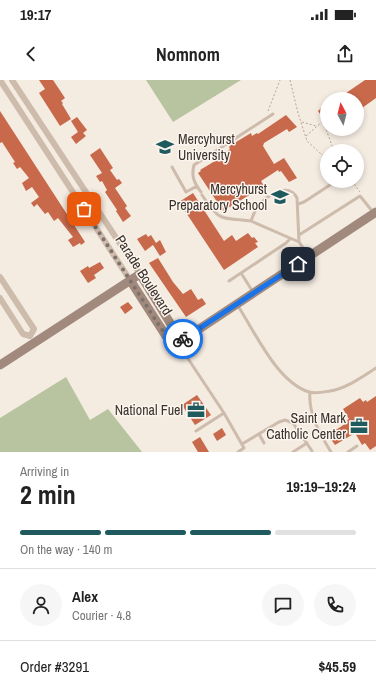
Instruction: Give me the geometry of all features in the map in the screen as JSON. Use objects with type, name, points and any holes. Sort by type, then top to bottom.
[{"type":"street","name":"Parade Boulevard","points":[[0,80],[166,336],[176,341]]},
{"type":"street","name":"Parade Boulevard","points":[[12,80],[140,274],[175,330],[176,341]]},
{"type":"street","points":[[176,341],[254,294],[375,213]]},
{"type":"street","points":[[0,366],[32,340],[140,274]]},
{"type":"street","points":[[0,277],[34,329],[32,340]]},
{"type":"street","points":[[0,298],[23,334],[32,340]]},
{"type":"lane","points":[[273,114],[194,165],[192,173],[193,179],[213,212],[220,218],[251,221],[299,242]]},
{"type":"lane","points":[[172,167],[186,192],[197,186]]},
{"type":"lane","points":[[298,204],[304,202],[325,188]]},
{"type":"lane","points":[[251,221],[261,202],[280,190],[288,190],[294,193],[298,204],[299,242],[309,257]]},
{"type":"lane","points":[[299,235],[360,196],[375,213]]},
{"type":"lane","points":[[229,281],[290,239]]},
{"type":"lane","points":[[241,273],[254,294]]},
{"type":"lane","points":[[237,304],[280,370],[295,384],[310,392],[331,391],[345,386],[376,368]]},
{"type":"lane","points":[[176,341],[224,413],[242,444],[244,448],[238,452]]},
{"type":"lane","points":[[310,392],[310,404],[314,420],[331,452]]},
{"type":"lane","points":[[196,431],[224,413]]},
{"type":"lane","points":[[242,444],[279,422],[289,421],[293,423],[312,451]]},
{"type":"lane","points":[[199,423],[202,427]]},
{"type":"lane","points":[[259,434],[264,443]]},
{"type":"lane","points":[[293,452],[307,443]]},
{"type":"lane","points":[[348,452],[357,446]]},
{"type":"path","points":[[266,118],[280,80]]},
{"type":"path","points":[[290,80],[295,102],[308,141],[320,153]]},
{"type":"path","points":[[306,136],[323,121],[331,144]]},
{"type":"path","points":[[301,122],[318,126]]},
{"type":"path","points":[[357,188],[362,194]]},
{"type":"green space","points":[[146,80],[241,80],[173,122]]},
{"type":"green space","points":[[66,377],[90,420],[108,409],[142,452],[0,452],[0,418]]},
{"type":"building","points":[[39,80],[53,80],[65,98],[61,101],[71,119],[60,126],[39,93],[45,89]]},
{"type":"building","points":[[365,80],[376,80],[376,98],[364,107],[364,92],[347,92]]},
{"type":"building","points":[[0,111],[85,242],[81,245],[80,243],[73,247],[68,240],[73,237],[58,218],[54,221],[48,212],[45,214],[37,204],[34,207],[31,203],[39,197],[32,187],[26,191],[22,183],[29,178],[20,167],[17,169],[13,163],[15,162],[2,142],[0,143]]},
{"type":"building","points":[[286,115],[297,127],[289,132],[287,129],[264,143],[263,146],[274,164],[284,158],[297,178],[289,182],[281,171],[279,172],[278,170],[261,181],[264,186],[223,211],[198,173],[201,171],[200,170],[225,155],[225,153],[230,149],[229,147],[231,145],[251,133],[252,136],[257,133],[258,134]]},
{"type":"building","points":[[77,117],[87,130],[83,133],[86,136],[76,144],[71,137],[78,132],[71,121]]},
{"type":"building","points":[[100,148],[113,168],[110,170],[117,180],[119,179],[122,183],[115,188],[127,206],[125,208],[131,216],[123,222],[105,192],[107,190],[102,181],[100,182],[96,176],[102,173],[90,155]]},
{"type":"building","points":[[193,193],[224,241],[232,235],[236,241],[248,233],[258,242],[255,243],[258,247],[224,270],[179,202]]},
{"type":"building","points":[[146,234],[148,237],[151,235],[156,243],[160,240],[166,252],[160,256],[153,245],[145,251],[137,239]]},
{"type":"building","points":[[158,258],[173,282],[183,294],[191,289],[198,300],[202,298],[206,304],[186,317],[149,263]]},
{"type":"building","points":[[100,262],[104,268],[94,275],[96,278],[88,283],[80,271],[88,266],[89,268]]},
{"type":"building","points":[[128,302],[133,308],[125,314],[120,307]]},
{"type":"building","name":"National Fuel","points":[[197,395],[211,415],[195,425],[182,405]]},
{"type":"building","name":"Saint Mark Catholic Center","points":[[376,396],[376,446],[370,450],[365,443],[362,445],[355,433],[335,445],[328,435],[348,422],[347,420],[349,419],[343,409],[360,398],[363,402],[366,400],[367,402]]},
{"type":"building","points":[[222,428],[226,435],[217,441],[213,434]]},
{"type":"building","points":[[200,437],[209,452],[198,452],[192,442]]},
{"type":"way so far","points":[[84,209],[166,336],[175,339],[178,343],[183,339]]},
{"type":"place","name":"Mercyhurst University","points":[[165,147]]},
{"type":"place","name":"Mercyhurst Preparatory School","points":[[280,197]]},
{"type":"place","name":"National Fuel","points":[[196,410]]},
{"type":"place","name":"Saint Mark Catholic Center","points":[[359,426]]},
{"type":"route","points":[[183,339],[298,264]]}]
